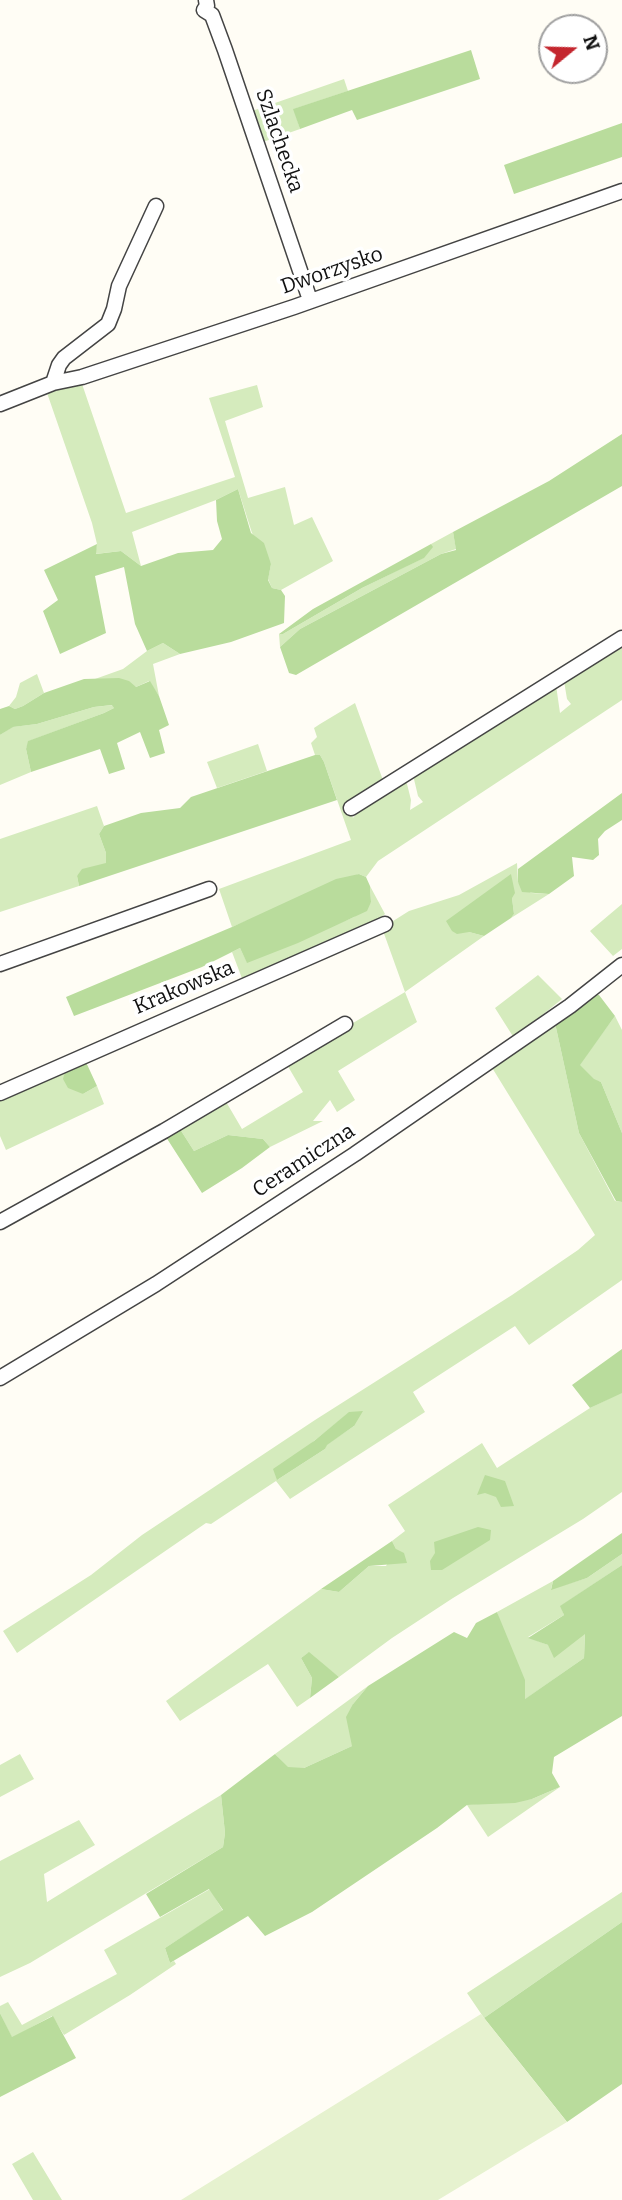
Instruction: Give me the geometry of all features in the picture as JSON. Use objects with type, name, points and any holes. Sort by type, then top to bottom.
[{"type":"street","name":"Szlachecka","points":[[205,0],[207,6],[204,10],[212,15],[225,50],[310,300]]},
{"type":"street","name":"Dworzysko","points":[[0,404],[53,383],[82,377],[622,191]]},
{"type":"street","points":[[53,383],[64,358],[108,324],[120,286],[156,206]]},
{"type":"street","points":[[351,808],[622,638]]},
{"type":"street","points":[[0,964],[209,889]]},
{"type":"street","name":"Krakowska","points":[[0,1093],[385,924]]},
{"type":"street","name":"Ceramiczna","points":[[0,1378],[156,1284],[355,1154],[570,1006],[622,965]]},
{"type":"street","points":[[0,1222],[164,1131],[345,1024]]},
{"type":"green space","points":[[471,50],[480,79],[357,120],[352,110],[300,129],[293,109]]},
{"type":"green space","points":[[344,79],[348,91],[294,109],[300,129],[263,142],[252,111]]},
{"type":"green space","points":[[622,123],[622,157],[514,194],[504,165]]},
{"type":"green space","points":[[81,381],[126,513],[235,477],[209,398],[257,385],[263,407],[225,421],[248,498],[285,487],[294,525],[312,517],[333,561],[281,590],[272,588],[268,579],[271,564],[252,533],[238,489],[132,532],[141,566],[121,551],[95,554],[97,544],[92,523],[46,390]]},
{"type":"green space","points":[[622,434],[622,486],[296,675],[289,673],[280,647],[300,629],[441,554],[456,550],[453,532],[549,481]]},
{"type":"green space","points":[[238,489],[251,533],[264,543],[271,564],[268,580],[272,588],[281,590],[285,596],[284,623],[231,642],[180,654],[163,643],[147,651],[135,624],[124,567],[95,576],[106,633],[60,654],[43,611],[58,600],[44,570],[97,544],[96,554],[121,551],[141,566],[178,553],[213,550],[222,539],[217,521],[216,500]]},
{"type":"green space","points":[[453,532],[456,549],[441,554],[300,629],[280,647],[279,634],[423,558],[432,547],[431,544]]},
{"type":"green space","points":[[431,544],[433,547],[424,558],[362,588],[279,634],[313,609]]},
{"type":"green space","points":[[163,643],[180,654],[153,664],[159,696],[149,681],[136,687],[95,679],[123,669]]},
{"type":"green space","points":[[622,645],[622,700],[378,861],[366,877],[359,874],[232,927],[219,889],[351,840],[324,762],[320,755],[315,755],[311,743],[317,737],[314,728],[355,703],[384,783],[355,801],[347,801],[353,818],[359,810],[406,780],[411,800],[410,810],[423,802],[418,796],[413,775],[556,685],[560,713],[571,704],[567,699],[564,681]]},
{"type":"green space","points":[[37,674],[44,693],[15,709],[9,706],[16,697],[20,683]]},
{"type":"green space","points":[[119,678],[136,687],[150,681],[159,696],[169,725],[159,730],[165,753],[150,758],[140,732],[117,743],[125,769],[109,774],[100,749],[31,772],[26,749],[28,741],[104,713],[114,708],[112,705],[94,707],[37,724],[13,727],[0,735],[0,709],[9,706],[15,709],[44,693],[84,679]]},
{"type":"green space","points":[[113,705],[114,708],[104,713],[29,741],[26,749],[31,772],[0,785],[0,735],[12,727],[37,724],[94,707]]},
{"type":"green space","points":[[258,744],[267,771],[217,788],[207,762]]},
{"type":"green space","points":[[320,755],[324,762],[337,800],[79,886],[77,876],[82,869],[106,863],[106,853],[99,834],[104,826],[141,813],[180,808],[191,797]]},
{"type":"green space","points":[[622,793],[622,820],[598,839],[599,855],[593,860],[572,857],[574,876],[549,894],[522,892],[518,882],[518,869]]},
{"type":"green space","points":[[97,806],[104,826],[99,834],[107,864],[77,876],[79,886],[0,912],[0,839]]},
{"type":"green space","points":[[517,863],[518,882],[531,893],[549,894],[511,918],[514,914],[512,898],[469,932],[484,936],[405,992],[382,928],[409,911],[459,895]]},
{"type":"green space","points":[[359,874],[366,877],[370,886],[371,902],[367,911],[247,963],[240,948],[202,967],[74,1016],[66,997],[232,927],[336,879]]},
{"type":"green space","points":[[511,874],[515,893],[512,898],[514,914],[511,918],[484,936],[469,932],[457,934],[452,931],[446,921]]},
{"type":"green space","points":[[370,886],[385,914],[375,922],[243,981],[232,952],[240,948],[247,962],[354,917],[371,902]]},
{"type":"green space","points":[[622,904],[622,949],[613,956],[590,931]]},
{"type":"green space","points":[[538,975],[562,999],[514,1038],[495,1008]]},
{"type":"green space","points":[[405,992],[417,1022],[338,1071],[355,1100],[337,1112],[330,1100],[313,1121],[323,1121],[270,1147],[263,1139],[228,1135],[194,1151],[178,1126],[225,1100],[242,1129],[303,1092],[286,1063]]},
{"type":"green space","points":[[593,994],[599,995],[615,1016],[580,1065],[601,1082],[622,1133],[622,1202],[616,1201],[579,1133],[555,1023]]},
{"type":"green space","points":[[615,1016],[622,1030],[622,1133],[601,1082],[594,1080],[579,1065]]},
{"type":"green space","points":[[555,1023],[579,1133],[615,1201],[622,1202],[622,1280],[529,1345],[515,1326],[413,1392],[425,1412],[290,1499],[276,1481],[211,1524],[206,1523],[17,1653],[3,1631],[91,1575],[142,1535],[315,1420],[512,1295],[578,1250],[595,1235],[491,1066]],"holes":[[[349,1413],[354,1426],[326,1445],[325,1449],[277,1480],[314,1441]]]},
{"type":"green space","points":[[85,1060],[97,1086],[83,1094],[68,1088],[63,1079],[66,1068]]},
{"type":"green space","points":[[66,1068],[83,1094],[97,1086],[104,1104],[6,1150],[0,1136],[0,1097]]},
{"type":"green space","points":[[178,1126],[194,1151],[228,1135],[263,1139],[270,1147],[202,1193],[164,1134]]},
{"type":"green space","points":[[622,1349],[622,1393],[590,1408],[572,1385]]},
{"type":"green space","points":[[620,1393],[622,1492],[583,1519],[453,1598],[339,1677],[308,1653],[301,1658],[312,1678],[310,1698],[297,1707],[268,1664],[180,1721],[166,1701],[321,1589],[339,1592],[369,1566],[386,1566],[396,1549],[392,1541],[405,1531],[388,1505],[482,1443],[497,1468],[590,1408]]},
{"type":"green space","points":[[363,1411],[354,1426],[325,1449],[277,1480],[273,1469],[314,1441],[349,1412]]},
{"type":"green space","points":[[485,1475],[505,1481],[514,1506],[501,1507],[496,1497],[485,1493],[477,1495]]},
{"type":"green space","points":[[478,1527],[491,1530],[490,1540],[442,1570],[431,1570],[430,1561],[435,1553],[434,1542]]},
{"type":"green space","points":[[622,1533],[622,1554],[587,1578],[551,1590],[553,1581]]},
{"type":"green space","points":[[392,1541],[396,1549],[404,1553],[407,1563],[369,1566],[339,1592],[321,1589]]},
{"type":"green space","points":[[622,1554],[622,1565],[561,1606],[564,1615],[528,1637],[548,1645],[585,1633],[584,1658],[524,1700],[497,1612],[553,1581],[551,1589],[587,1578]]},
{"type":"green space","points":[[622,1565],[622,1716],[554,1757],[552,1773],[560,1787],[515,1803],[467,1805],[312,1912],[265,1936],[248,1916],[170,1963],[165,1948],[223,1910],[209,1889],[160,1917],[146,1894],[223,1847],[225,1833],[221,1795],[275,1754],[288,1767],[304,1768],[352,1746],[346,1717],[368,1686],[454,1632],[467,1638],[476,1623],[497,1612],[525,1680],[525,1699],[584,1658],[585,1634],[554,1658],[548,1645],[528,1638],[564,1615],[560,1606]]},
{"type":"green space","points":[[309,1652],[339,1677],[310,1698],[312,1678],[301,1658]]},
{"type":"green space","points":[[368,1686],[353,1704],[352,1746],[304,1768],[288,1768],[275,1754]]},
{"type":"green space","points":[[20,1754],[34,1779],[0,1797],[0,1765]]},
{"type":"green space","points":[[560,1787],[488,1837],[467,1805],[532,1799]]},
{"type":"green space","points":[[221,1795],[225,1833],[223,1847],[30,1963],[0,1977],[0,1861],[79,1820],[95,1845],[44,1874],[47,1902]]},
{"type":"green space","points":[[210,1889],[223,1911],[165,1948],[170,1963],[174,1961],[176,1964],[64,2035],[52,2016],[12,2038],[0,2013],[0,2006],[8,2002],[22,2025],[117,1974],[104,1950]]},
{"type":"green space","points":[[622,1892],[622,1922],[484,2018],[467,1993]]},
{"type":"green space","points":[[622,1922],[622,2084],[567,2122],[484,2018]]},
{"type":"green space","points":[[0,2013],[12,2037],[53,2016],[76,2058],[0,2097]]},
{"type":"green space","points":[[481,2014],[567,2122],[438,2200],[181,2200]]},
{"type":"green space","points":[[33,2152],[62,2200],[33,2200],[12,2164]]}]
